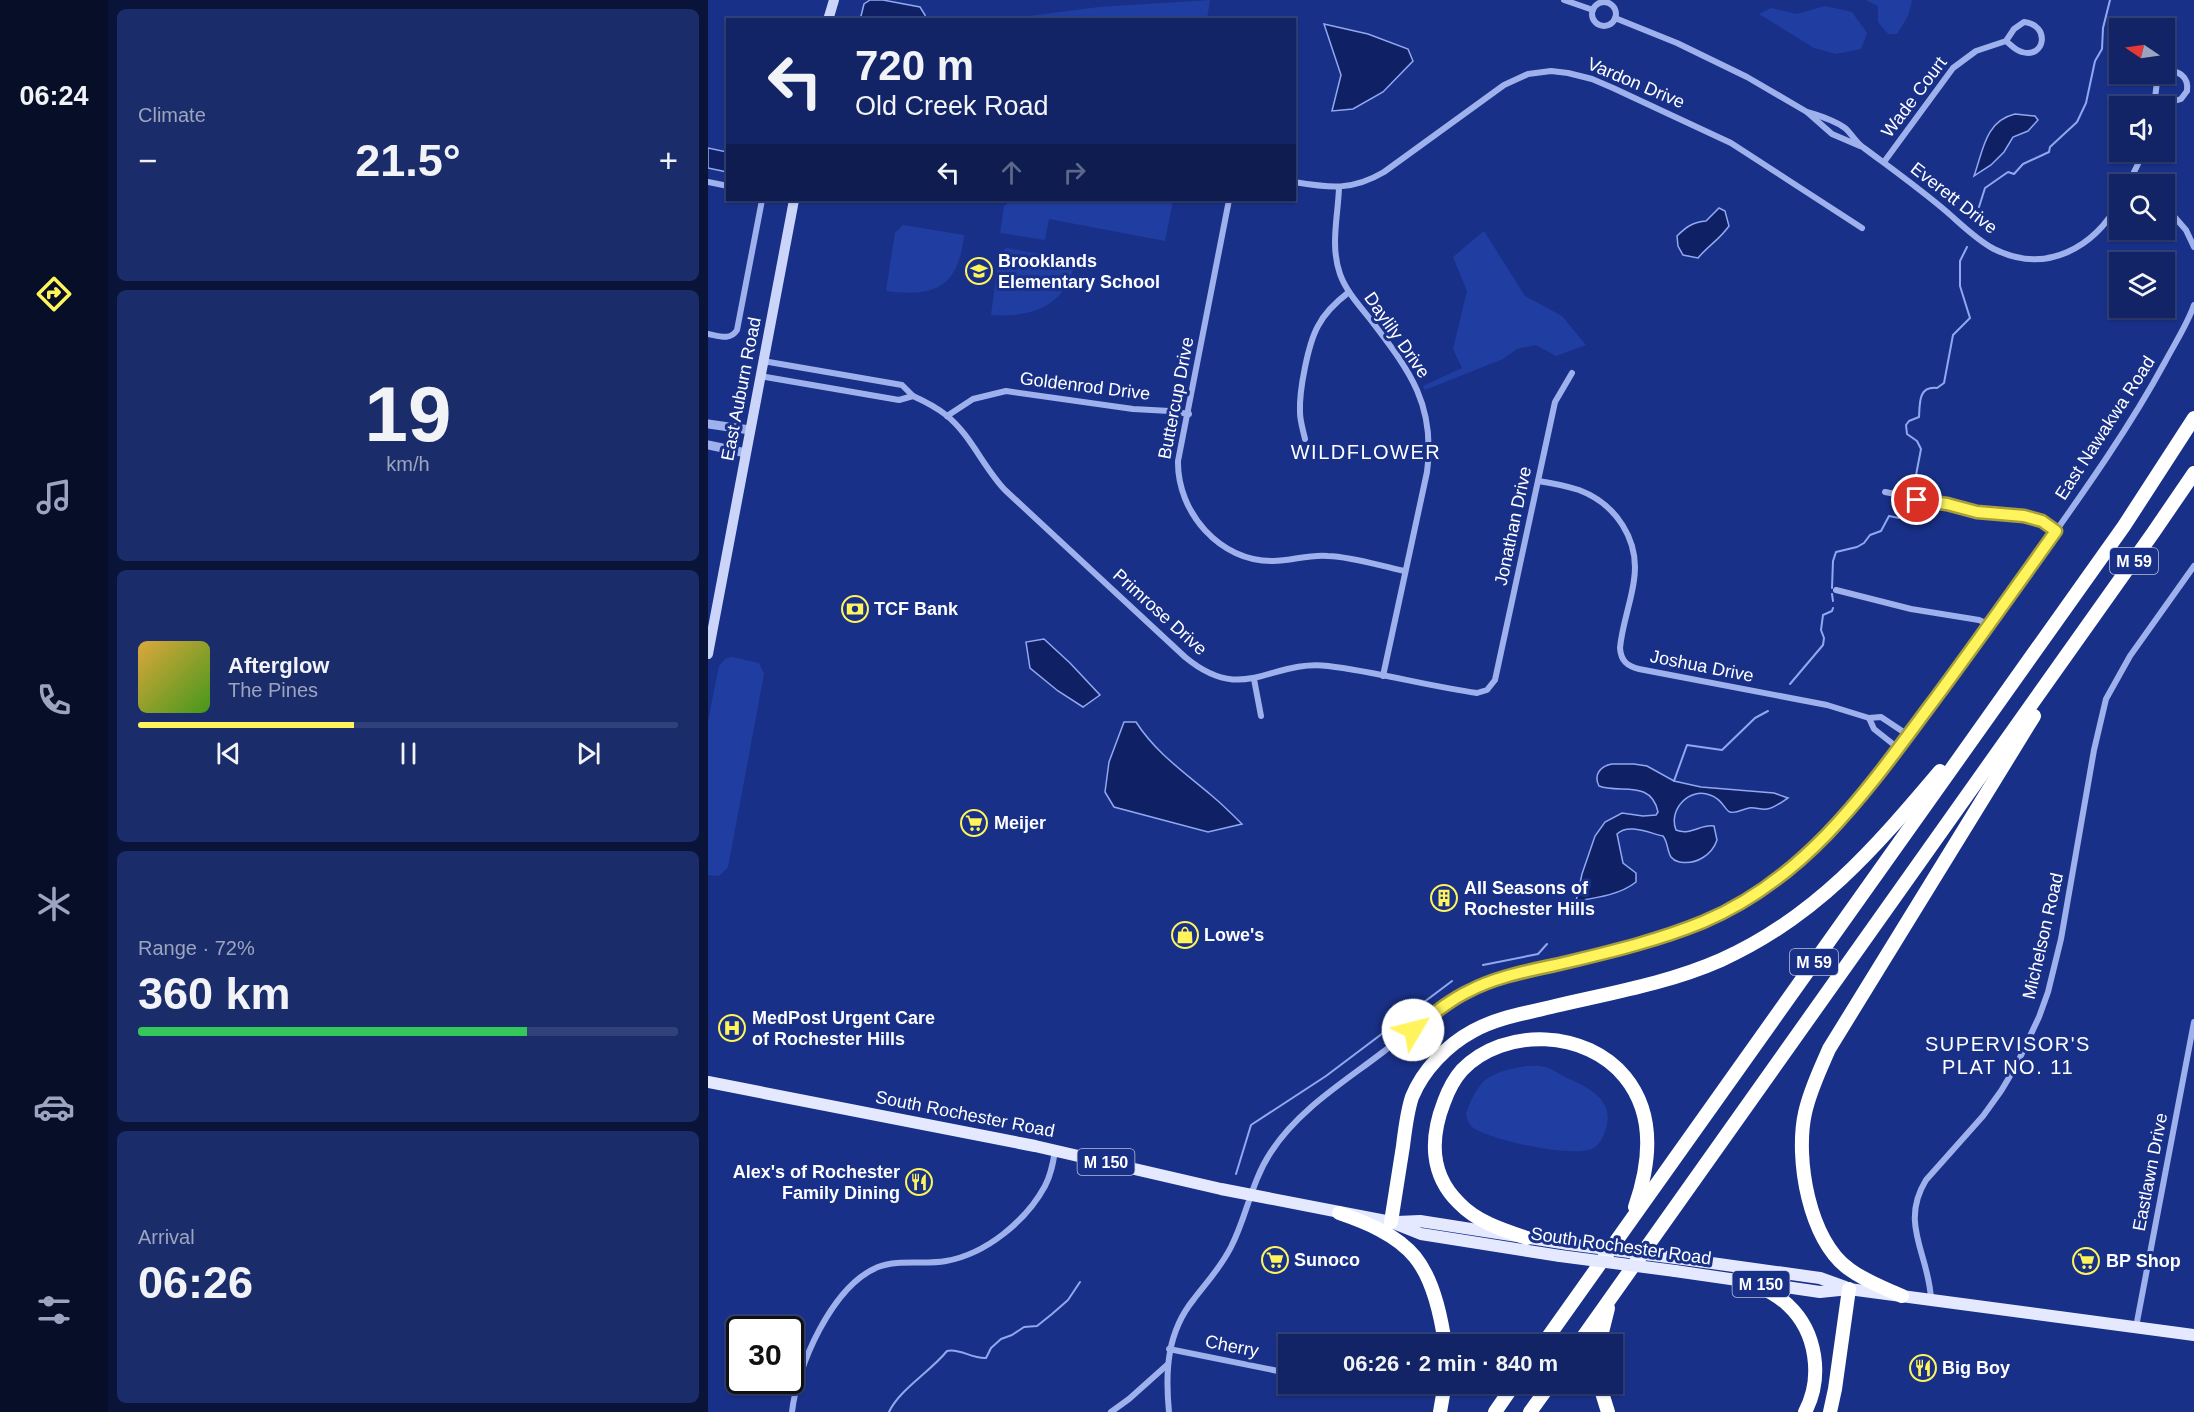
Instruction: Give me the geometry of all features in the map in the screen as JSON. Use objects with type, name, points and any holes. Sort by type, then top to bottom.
[{"type":"highway","name":"M 59","points":[[1550,1334],[2141,501],[2194,418]]},
{"type":"highway","name":"M 59","points":[[1585,1334],[2194,473]]},
{"type":"highway","points":[[1902,1296],[1847,1269],[1829,1247],[1815,1220],[1803,1170],[1802,1145],[1804,1115],[1811,1089],[1829,1048],[2094,616]]},
{"type":"highway","points":[[1391,1222],[1412,1098],[1422,1077],[1455,1042],[1474,1030],[1505,1018],[1660,982],[1695,970],[1774,932],[1822,898],[1864,858],[1997,704]]},
{"type":"highway","points":[[1527,1238],[1493,1226],[1460,1204],[1447,1190],[1434,1156],[1434,1136],[1447,1092],[1461,1071],[1476,1058],[1494,1048],[1534,1039],[1551,1040],[1592,1050],[1607,1059],[1632,1085],[1640,1101],[1648,1139],[1642,1184],[1630,1221]]},
{"type":"highway","points":[[1339,1212],[1381,1230],[1415,1257],[1435,1299],[1444,1334]]},
{"type":"highway","points":[[1753,1282],[1789,1306],[1803,1324],[1811,1341],[1815,1362],[1815,1381],[1810,1403],[1805,1412]]},
{"type":"highway","points":[[1830,1412],[1849,1289]]},
{"type":"highway","points":[[1602,1334],[1612,1297]]},
{"type":"highway","points":[[1440,1412],[1443,1394]]},
{"type":"highway","points":[[1495,1412],[1507,1394]]},
{"type":"highway","points":[[1530,1412],[1543,1394]]},
{"type":"highway","points":[[1602,1394],[1608,1412]]},
{"type":"main road","points":[[829,18],[834,0]]},
{"type":"main road","name":"East Auburn Road","points":[[708,654],[792,201]]},
{"type":"main road","name":"South Rochester Road","points":[[708,1082],[1055,1150],[1250,1196],[1391,1222],[1421,1234],[1820,1292],[1849,1289]]},
{"type":"main road","name":"South Rochester Road","points":[[1391,1222],[1420,1221],[1568,1244],[1820,1278],[1849,1289],[2194,1335]]},
{"type":"street","points":[[1564,0],[1593,10]]},
{"type":"street","points":[[1608,1],[1614,7],[1615,18],[1610,24],[1601,25],[1593,18],[1593,10],[1600,2],[1608,1]]},
{"type":"street","name":"Everett Drive","points":[[1615,18],[1677,43],[1725,66],[1807,112],[1839,124],[1860,146]]},
{"type":"street","name":"Wade Court","points":[[1884,162],[1953,68],[1976,51],[2006,41],[2017,26],[2024,22],[2038,28],[2042,39],[2036,51],[2026,53],[2006,41]]},
{"type":"street","name":"Vardon Drive","points":[[1296,182],[1339,188],[1363,183],[1384,172],[1504,85],[1528,74],[1557,71],[1592,79],[1721,137],[1760,160],[1862,228]]},
{"type":"street","points":[[2175,72],[2184,76],[2187,91],[2181,99],[2175,101]]},
{"type":"street","name":"Everett Drive","points":[[1807,112],[1832,134],[1860,146],[1884,162],[1994,249],[2020,257],[2050,257],[2081,246],[2109,218]]},
{"type":"street","points":[[708,182],[726,186]]},
{"type":"street","name":"Daylily Drive","points":[[1339,188],[1335,257],[1341,276],[1349,292],[1408,371],[1418,390],[1426,419],[1429,452],[1427,472],[1383,676]]},
{"type":"street","points":[[708,334],[726,338],[733,335],[736,330],[762,201]]},
{"type":"street","name":"Buttercup Drive","points":[[1229,201],[1178,461],[1180,488],[1192,514],[1220,543],[1237,553],[1263,561],[1330,556],[1405,571]]},
{"type":"street","points":[[2175,218],[2186,230],[2194,247]]},
{"type":"street","points":[[1305,439],[1300,406],[1311,342],[1317,326],[1327,311],[1349,292]]},
{"type":"street","name":"East Nawakwa Road","points":[[1169,1412],[1167,1365],[1169,1349],[1182,1315],[1213,1277],[1230,1248],[1244,1217],[1250,1196],[1269,1155],[1280,1138],[1295,1122],[1448,1003],[1469,991],[1503,978],[1656,939],[1703,922],[1746,901],[1803,859],[1834,828],[1898,748],[1990,625],[2135,415],[2186,324],[2194,305]]},
{"type":"street","name":"Primrose Drive","points":[[763,361],[902,385],[913,396],[947,416],[966,437],[997,481],[1200,669],[1234,680],[1254,679],[1298,667],[1315,665],[1477,693],[1492,687]]},
{"type":"street","name":"Jonathan Drive","points":[[1492,687],[1496,680],[1556,402],[1572,373]]},
{"type":"street","points":[[760,376],[899,400],[913,396]]},
{"type":"street","points":[[852,392],[855,377]]},
{"type":"street","name":"Goldenrod Drive","points":[[947,416],[973,399],[1006,391],[1133,409],[1189,414]]},
{"type":"street","points":[[708,424],[750,430]]},
{"type":"street","points":[[708,445],[746,453]]},
{"type":"street","name":"Joshua Drive","points":[[1539,481],[1571,488],[1592,496],[1616,515],[1626,531],[1633,550],[1635,570],[1620,648],[1622,659],[1627,664],[1649,671],[1827,705],[1869,718],[1881,717],[1908,735]]},
{"type":"street","points":[[1885,492],[1977,512],[2024,516],[2042,521],[2056,531]]},
{"type":"street","name":"Michelson Road","points":[[1931,1300],[1929,1278],[1914,1229],[1915,1206],[1919,1192],[1926,1180],[1983,1116],[2016,1066],[2032,1034],[2048,992],[2061,939],[2094,750],[2106,699],[2130,656],[2194,566]]},
{"type":"street","points":[[1836,591],[1911,609],[1979,620],[1990,625]]},
{"type":"street","points":[[1254,679],[1261,716]]},
{"type":"street","points":[[1869,718],[1874,729],[1898,748]]},
{"type":"street","name":"Eastlawn Drive","points":[[2136,1328],[2194,1022]]},
{"type":"street","points":[[792,1412],[797,1384],[809,1350],[831,1311],[854,1284],[878,1267],[895,1263],[946,1261],[970,1254],[994,1241],[1019,1219],[1040,1195],[1050,1175],[1055,1150]]},
{"type":"street","name":"Cherry","points":[[1169,1349],[1278,1371]]},
{"type":"street","points":[[1111,1412],[1167,1365]]},
{"type":"shaded area","points":[[870,0],[883,0],[920,7],[925,18],[864,18],[861,16],[864,4]]},
{"type":"shaded area","points":[[1210,0],[1207,18],[1030,18],[1029,16],[1099,7]]},
{"type":"shaded area","points":[[1866,0],[1912,1],[1908,16],[1897,34],[1888,34],[1878,22],[1878,6]]},
{"type":"shaded area","points":[[1825,6],[1852,12],[1867,33],[1861,49],[1836,54],[1814,48],[1759,14],[1771,8],[1797,14]]},
{"type":"shaded area","points":[[1324,24],[1368,34],[1408,49],[1413,61],[1383,92],[1353,109],[1332,111],[1341,75]]},
{"type":"shaded area","points":[[2015,114],[2035,116],[2038,120],[2028,131],[2013,137],[2004,152],[1991,165],[1974,176],[1991,130],[1997,123]]},
{"type":"shaded area","points":[[708,148],[726,152],[726,172],[708,168]]},
{"type":"shaded area","points":[[1011,201],[1173,201],[1165,241],[1049,219],[1045,240],[1000,233],[1004,206]]},
{"type":"shaded area","points":[[1719,208],[1725,211],[1729,226],[1698,258],[1683,255],[1678,246],[1677,236],[1697,222],[1706,221]]},
{"type":"shaded area","points":[[903,225],[964,235],[956,267],[950,278],[941,285],[931,290],[918,292],[886,291],[895,233]]},
{"type":"shaded area","points":[[1484,231],[1525,296],[1562,316],[1586,345],[1556,356],[1536,345],[1517,349],[1503,359],[1425,390],[1423,386],[1462,368],[1453,349],[1467,291],[1453,257]]},
{"type":"shaded area","points":[[1006,248],[1075,260],[1065,288],[1046,306],[1034,311],[991,315],[999,256]]},
{"type":"shaded area","points":[[1044,639],[1100,695],[1083,707],[1058,691],[1030,668],[1026,642]]},
{"type":"shaded area","points":[[732,657],[759,663],[764,674],[728,867],[719,876],[708,875],[708,721],[719,666],[725,659]]},
{"type":"shaded area","points":[[1124,722],[1136,722],[1161,753],[1242,824],[1208,832],[1114,807],[1105,792],[1109,762]]},
{"type":"shaded area","points":[[1612,764],[1647,766],[1674,781],[1701,787],[1774,793],[1788,798],[1769,809],[1749,808],[1732,812],[1710,795],[1702,793],[1688,797],[1678,808],[1674,822],[1676,830],[1686,832],[1714,826],[1717,840],[1703,858],[1686,863],[1674,860],[1663,836],[1627,829],[1617,834],[1623,863],[1636,873],[1636,882],[1615,893],[1576,901],[1582,874],[1595,836],[1605,822],[1622,813],[1643,816],[1656,815],[1658,812],[1649,795],[1642,791],[1599,786],[1597,778],[1599,771]]},
{"type":"shaded area","points":[[1526,1066],[1540,1066],[1552,1070],[1590,1090],[1603,1101],[1608,1118],[1601,1141],[1595,1147],[1571,1151],[1533,1147],[1495,1137],[1471,1126],[1466,1114],[1481,1084],[1503,1071]]},
{"type":"waterway","points":[[1979,207],[1985,188],[2008,172],[2014,174],[2023,164],[2049,152],[2050,147],[2077,122],[2086,103],[2095,61],[2102,49],[2103,28],[2110,0]]},
{"type":"waterway","points":[[1912,496],[1921,449],[1917,441],[1907,434],[1906,425],[1909,421],[1919,417],[1923,393],[1944,383],[1953,335],[1970,318],[1960,286],[1960,261],[1967,247]]},
{"type":"waterway","points":[[1832,588],[1833,561],[1836,552],[1864,543],[1870,535],[1881,531],[1889,516],[1899,518],[1910,503]]},
{"type":"waterway","points":[[1832,594],[1833,601]]},
{"type":"waterway","points":[[1790,684],[1823,645],[1824,638],[1821,630],[1823,615],[1832,611],[1833,608]]},
{"type":"waterway","points":[[1674,781],[1687,745],[1722,750],[1755,718],[1768,711]]},
{"type":"waterway","points":[[1563,912],[1576,901]]},
{"type":"waterway","points":[[1483,965],[1538,954],[1547,944]]},
{"type":"waterway","points":[[1236,1174],[1251,1125],[1326,1076],[1452,981]]},
{"type":"waterway","points":[[889,1412],[900,1396],[947,1351],[952,1350],[986,1358],[991,1348],[1001,1339],[1024,1327],[1037,1326],[1052,1314],[1068,1300],[1080,1282]]},
{"type":"place","name":"Brooklands Elementary School","points":[[979,271]]},
{"type":"place","name":"TCF Bank","points":[[855,609]]},
{"type":"place","name":"Meijer","points":[[974,823]]},
{"type":"place","name":"All Seasons of Rochester Hills","points":[[1444,898]]},
{"type":"place","name":"Lowe's","points":[[1185,935]]},
{"type":"place","name":"MedPost Urgent Care of Rochester Hills","points":[[732,1028]]},
{"type":"place","name":"Alex's of Rochester Family Dining","points":[[919,1182]]},
{"type":"place","name":"Sunoco","points":[[1275,1260]]},
{"type":"place","name":"BP Shop","points":[[2086,1261]]},
{"type":"place","name":"Big Boy","points":[[1923,1368]]},
{"type":"district","name":"WILDFLOWER","points":[[1366,452]]},
{"type":"district","name":"SUPERVISOR'S PLAT NO. 11","points":[[2008,1056]]},
{"type":"route","points":[[1413,1030],[1448,1003],[1483,985],[1512,975],[1656,939],[1703,922],[1746,901],[1774,882],[1803,859],[1834,828],[1957,670],[2056,531],[2042,521],[2024,516],[1967,511],[1947,504],[1917,500]]}]
